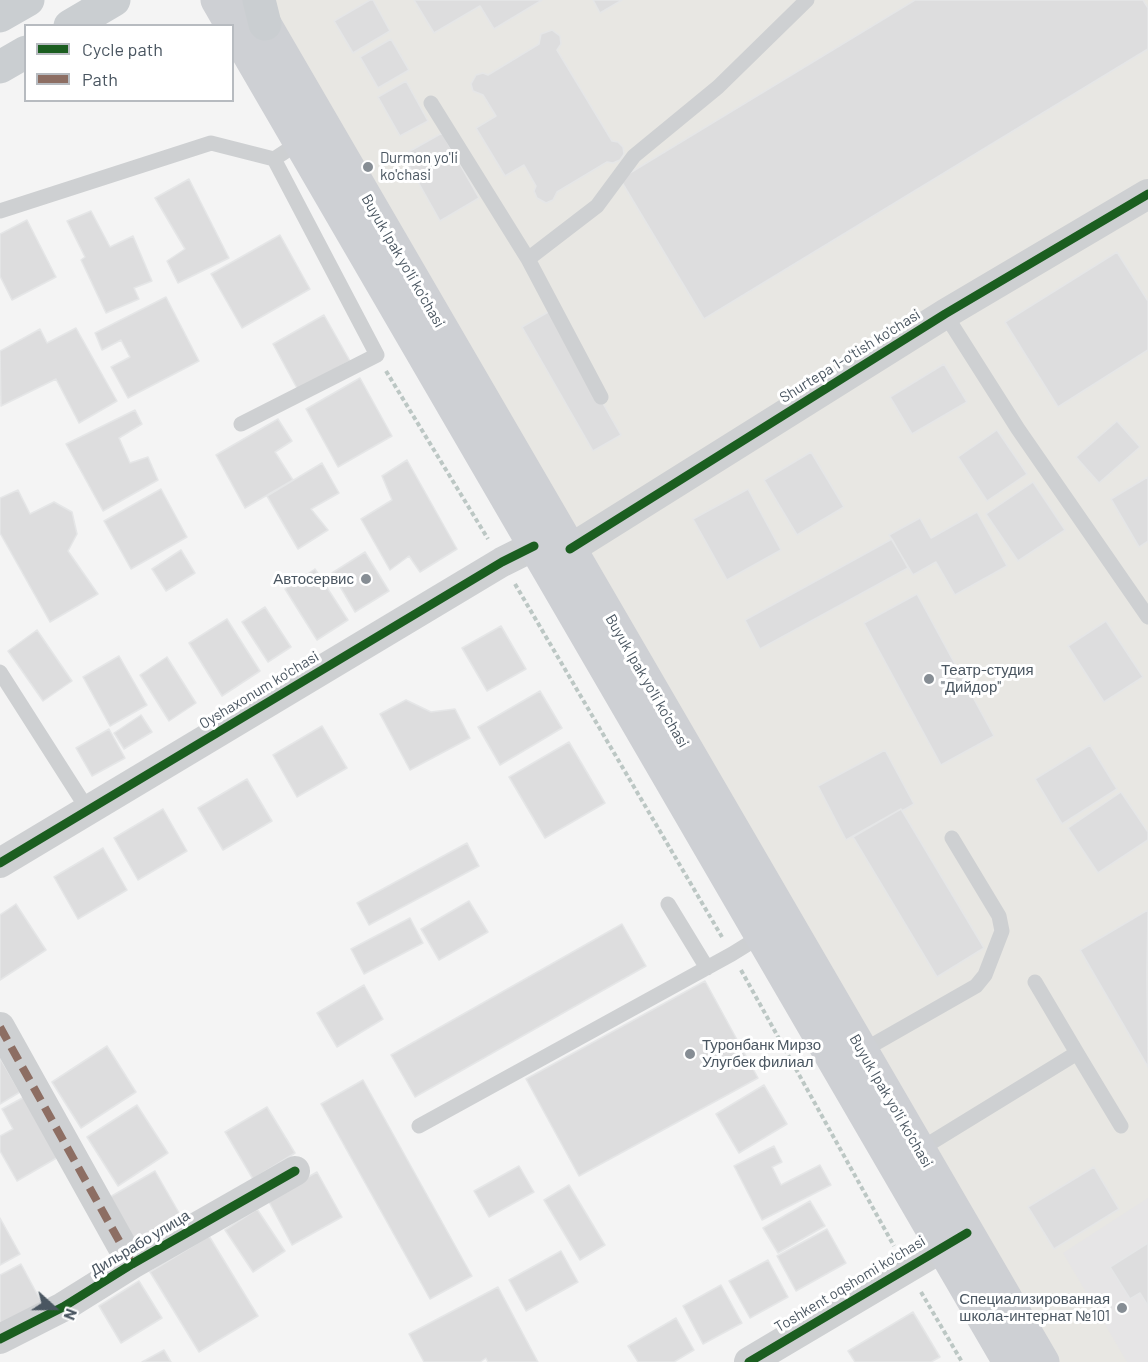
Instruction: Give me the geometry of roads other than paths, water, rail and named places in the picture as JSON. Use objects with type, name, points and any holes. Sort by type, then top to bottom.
[{"type":"main road","points":[[0,16],[28,0]]},
{"type":"main road","points":[[73,24],[114,0]]},
{"type":"main road","name":"Buyuk Ipak yo'li ko'chasi","points":[[217,0],[231,24]]},
{"type":"main road","name":"Buyuk Ipak yo'li ko'chasi","points":[[258,8],[761,936],[955,1240],[1042,1362]]},
{"type":"main road","name":"Buyuk Ipak yo'li ko'chasi","points":[[234,31],[287,150],[552,548],[862,1051],[919,1150],[955,1240],[1009,1362]]},
{"type":"main road","points":[[0,67],[24,53]]},
{"type":"street","name":"Shurtepa 1-o'tish ko'chasi","points":[[552,548],[1148,194]]},
{"type":"street","name":"Oyshaxonum ko'chasi","points":[[0,863],[502,562],[552,548]]},
{"type":"street","name":"Дильрабо улица","points":[[0,1027],[132,1264]]},
{"type":"street","name":"Дильрабо улица","points":[[0,1339],[63,1307],[132,1264],[295,1171]]},
{"type":"street","name":"Toshkent oqshomi ko'chasi","points":[[749,1362],[955,1240]]},
{"type":"lane","points":[[528,259],[597,206],[634,156],[718,87],[807,0]]},
{"type":"lane","points":[[431,104],[528,259],[601,397]]},
{"type":"lane","points":[[0,211],[211,143],[287,150],[377,354],[241,424]]},
{"type":"lane","points":[[945,314],[1018,429],[1148,617]]},
{"type":"lane","points":[[0,672],[88,810]]},
{"type":"lane","points":[[862,1051],[976,986],[985,975],[1002,931],[999,916],[952,838]]},
{"type":"lane","points":[[668,904],[707,968]]},
{"type":"lane","points":[[419,1126],[761,936]]},
{"type":"lane","points":[[1035,982],[1121,1126]]},
{"type":"lane","points":[[919,1150],[1077,1053]]},
{"type":"place","name":"Durmon yo'li ko'chasi","points":[[368,167]]},
{"type":"place","name":"Автосервис","points":[[366,579]]},
{"type":"place","name":"Театр-студия \"Дийдор\"","points":[[929,679]]},
{"type":"place","name":"Туронбанк Мирзо Улугбек филиал","points":[[690,1054]]},
{"type":"place","name":"Специализированная школа-интернат №101","points":[[1122,1308]]}]
